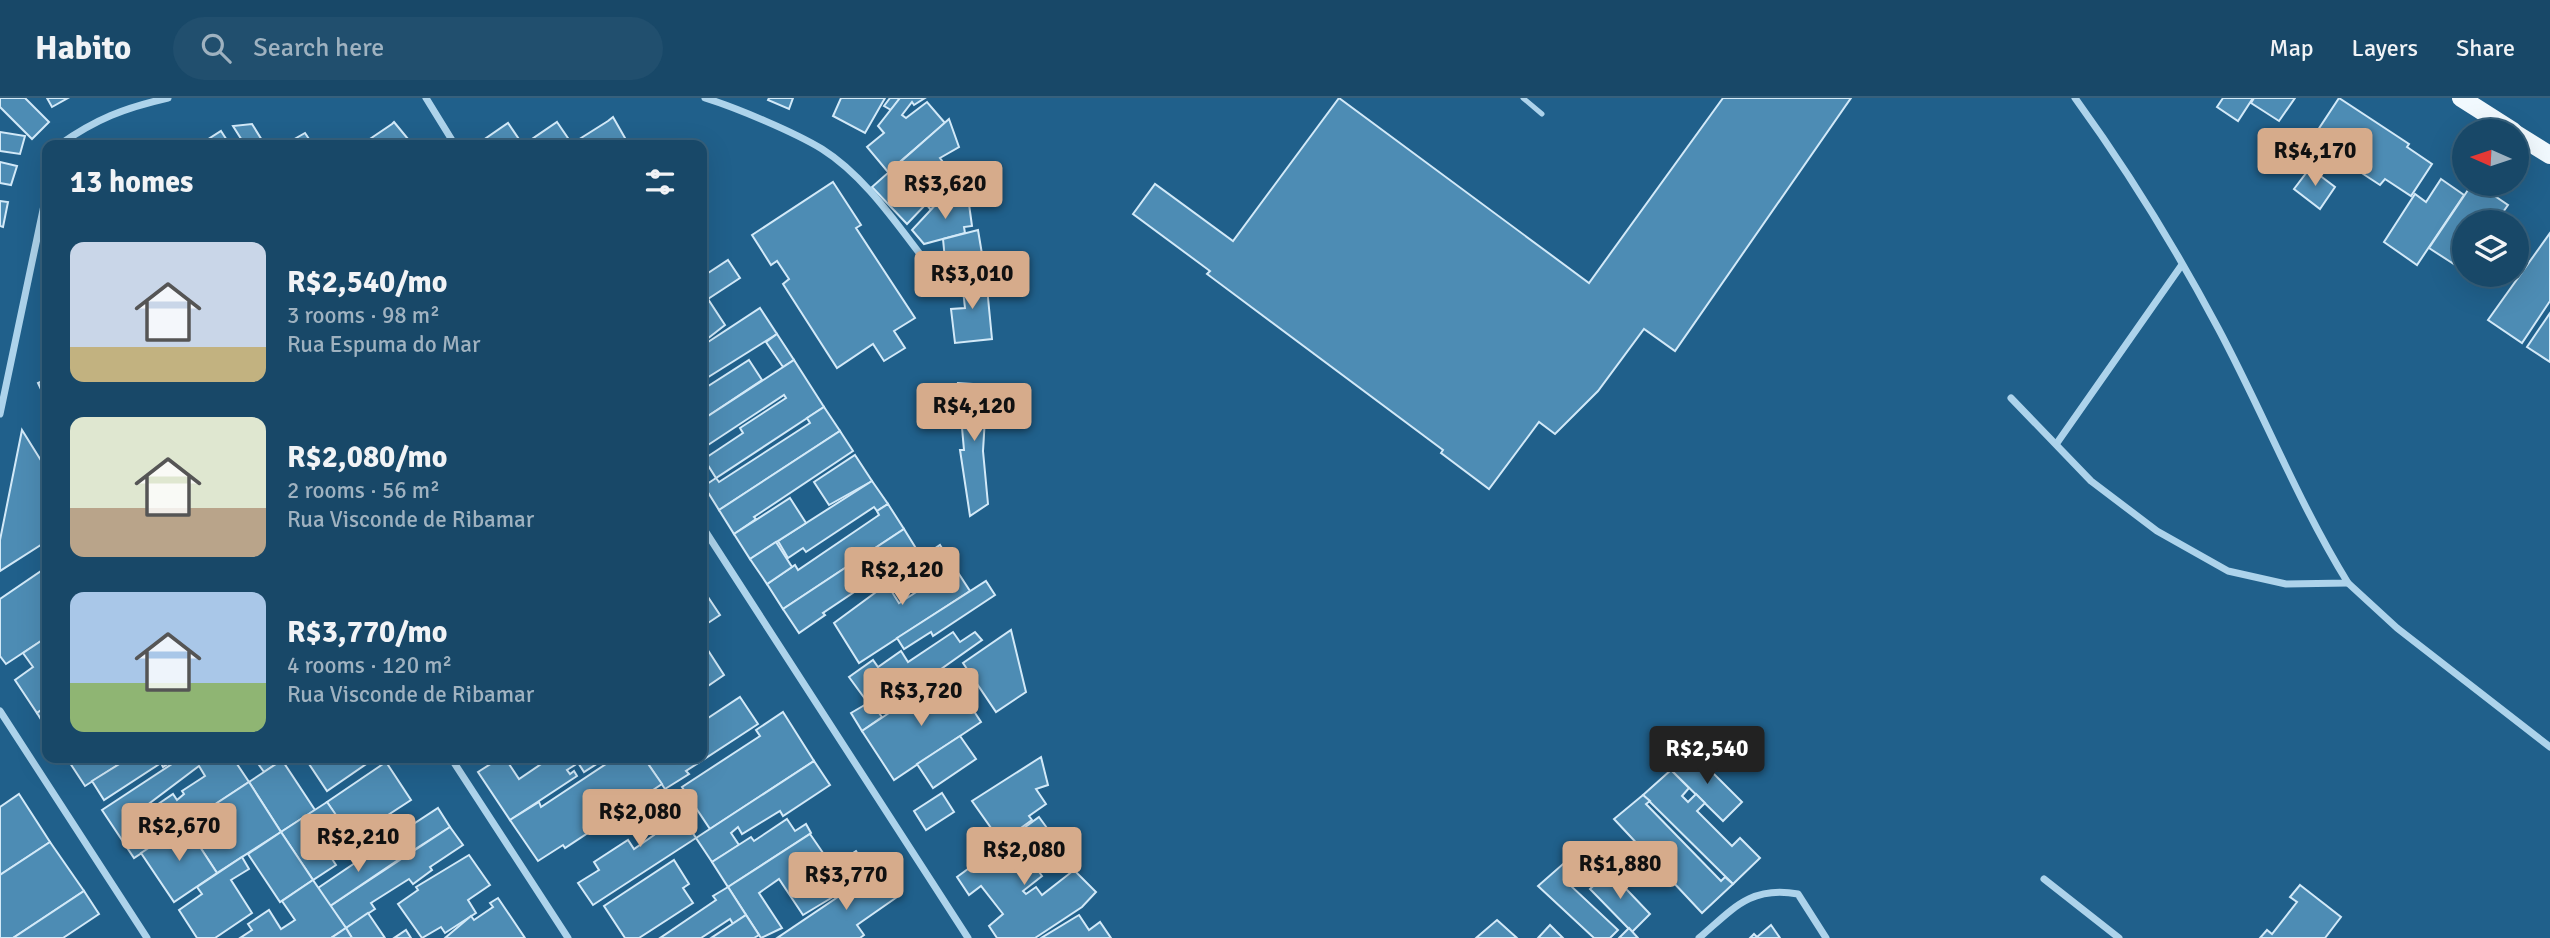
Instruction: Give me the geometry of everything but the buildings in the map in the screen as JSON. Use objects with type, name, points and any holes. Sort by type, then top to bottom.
[{"type":"main road","points":[[2460,98],[2494,119]]},
{"type":"main road","points":[[2529,141],[2550,155]]},
{"type":"street","points":[[66,140],[88,125],[123,108],[168,98]]},
{"type":"street","points":[[426,98],[453,140]]},
{"type":"street","points":[[705,98],[725,104],[823,150],[866,188],[934,272]]},
{"type":"street","points":[[2075,98],[2115,153],[2218,327],[2323,542],[2348,583],[2397,628],[2550,747]]},
{"type":"street","points":[[0,414],[42,215]]},
{"type":"street","points":[[2057,443],[2181,266]]},
{"type":"street","points":[[2011,398],[2102,490],[2157,531],[2228,571],[2286,584],[2348,583]]},
{"type":"street","points":[[707,534],[968,938]]},
{"type":"street","points":[[0,711],[147,938]]},
{"type":"street","points":[[454,763],[568,938]]},
{"type":"street","points":[[2044,879],[2119,938]]},
{"type":"street","points":[[1699,938],[1741,902],[1761,892],[1782,891],[1798,894],[1826,938]]},
{"type":"lane","points":[[1523,98],[1542,114]]}]
